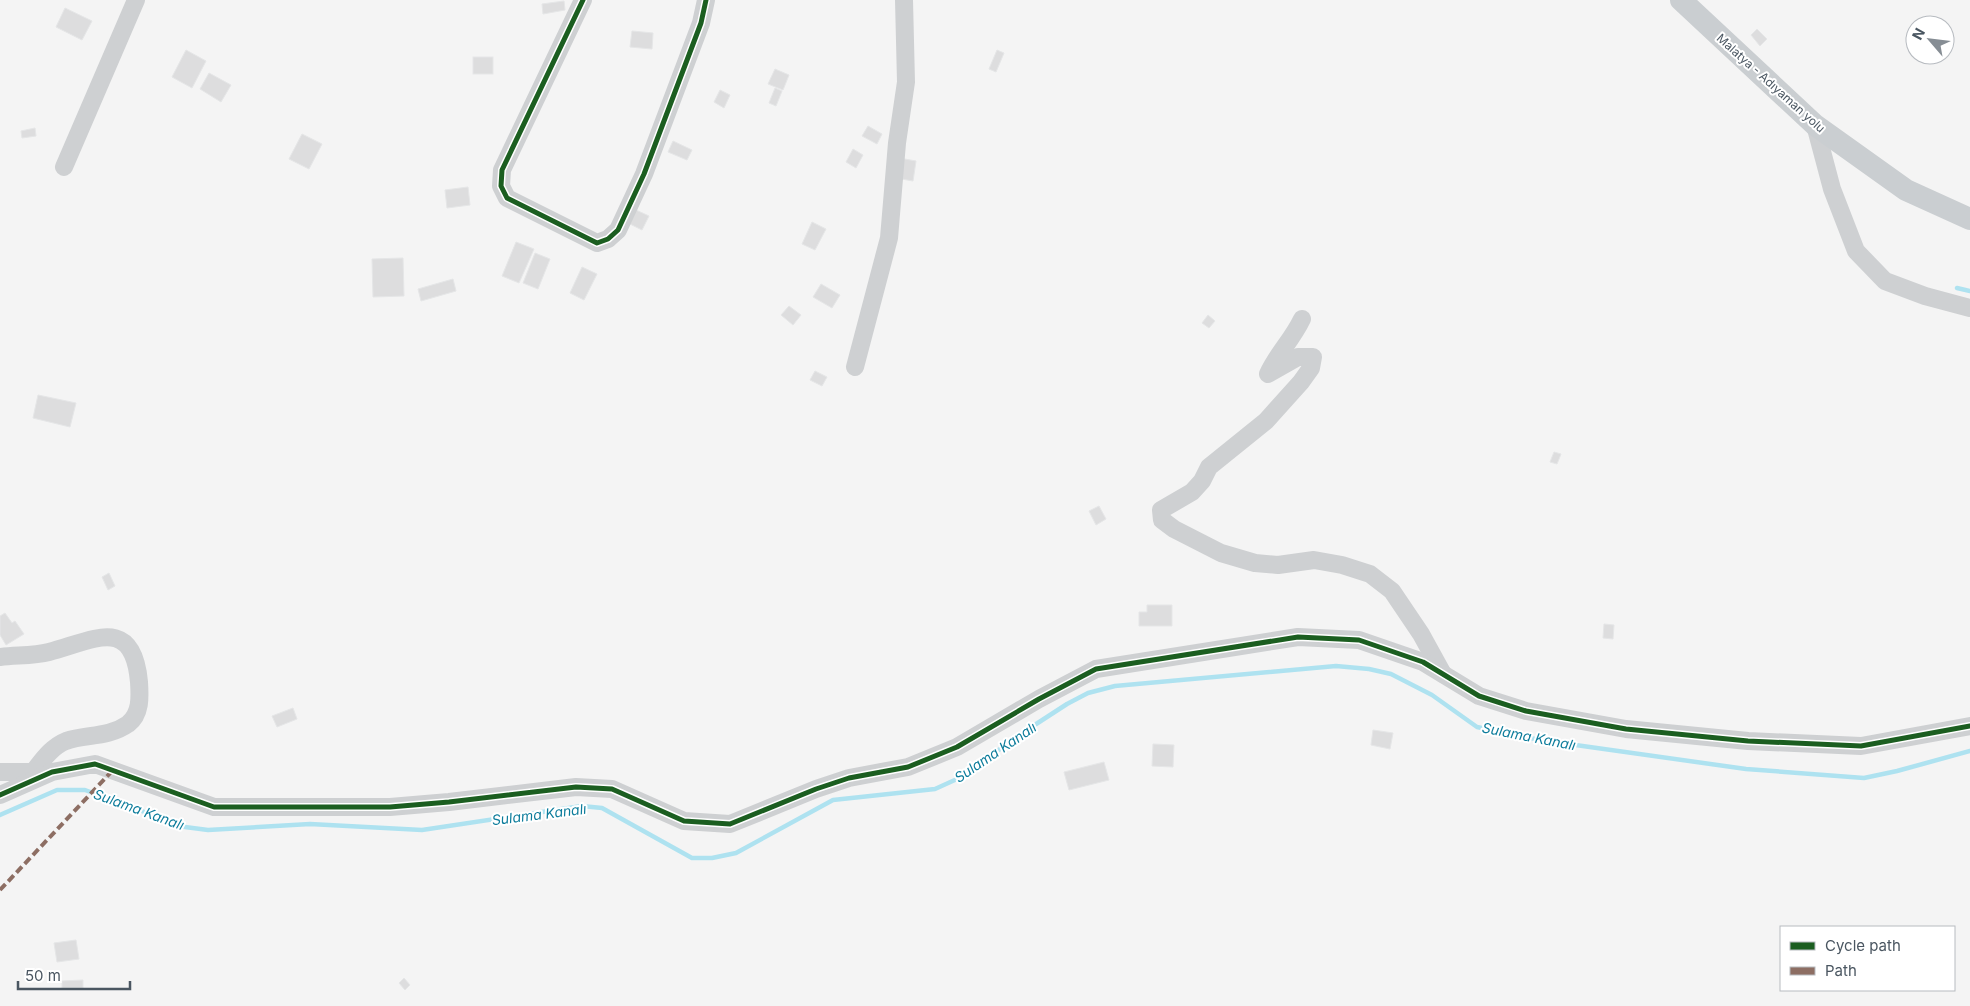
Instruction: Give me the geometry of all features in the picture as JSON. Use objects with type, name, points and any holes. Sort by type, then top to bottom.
[{"type":"main road","name":"Malatya - Adıyaman yolu","points":[[1680,0],[1815,125],[1906,190],[1970,219]]},
{"type":"street","points":[[64,167],[136,0]]},
{"type":"street","points":[[583,0],[502,170],[501,186],[507,198],[597,243],[608,239],[618,230],[644,174],[700,23],[706,0]]},
{"type":"street","points":[[855,367],[889,238],[897,143],[906,82],[904,0]]},
{"type":"street","points":[[1815,125],[1832,190],[1856,251],[1885,281],[1925,296],[1970,308]]},
{"type":"street","points":[[1302,319],[1292,339],[1273,364],[1268,374],[1298,357],[1313,357],[1311,368],[1266,421],[1209,467],[1202,481],[1192,492],[1161,510],[1162,520],[1174,529],[1221,553],[1255,563],[1278,565],[1314,560],[1342,565],[1370,574],[1392,592],[1421,634],[1443,675]]},
{"type":"street","points":[[0,657],[46,652],[94,639],[114,637],[126,641],[133,654],[138,672],[140,695],[139,707],[134,719],[118,730],[95,737],[67,741],[56,746],[32,772]]},
{"type":"street","points":[[0,772],[52,772],[95,764],[214,807],[390,807],[576,787],[612,789],[684,821],[730,824],[833,783],[849,778],[908,767],[957,747],[1038,699],[1096,668],[1298,637],[1359,640],[1422,662],[1479,696],[1526,712],[1626,729],[1730,739],[1861,746],[1970,726]]},
{"type":"street","points":[[0,795],[52,772]]},
{"type":"building","points":[[564,1],[565,10],[543,14],[542,4]]},
{"type":"building","points":[[65,8],[92,21],[82,40],[56,27]]},
{"type":"building","points":[[1757,29],[1767,39],[1760,46],[1751,35]]},
{"type":"building","points":[[632,31],[653,33],[652,49],[630,47]]},
{"type":"building","points":[[186,50],[206,61],[192,88],[172,77]]},
{"type":"building","points":[[997,50],[1004,53],[996,72],[989,69]]},
{"type":"building","points":[[473,57],[493,57],[493,74],[473,74]]},
{"type":"building","points":[[775,69],[789,75],[783,90],[768,84]]},
{"type":"building","points":[[209,73],[231,85],[221,102],[200,89]]},
{"type":"building","points":[[775,88],[782,91],[776,106],[769,103]]},
{"type":"building","points":[[720,90],[730,95],[724,108],[714,102]]},
{"type":"building","points":[[868,126],[882,134],[877,144],[862,136]]},
{"type":"building","points":[[35,128],[36,136],[22,138],[21,131]]},
{"type":"building","points":[[302,134],[322,144],[309,169],[289,159]]},
{"type":"building","points":[[673,141],[692,150],[687,160],[668,152]]},
{"type":"building","points":[[853,149],[863,155],[856,168],[846,162]]},
{"type":"building","points":[[899,158],[916,161],[913,181],[896,178]]},
{"type":"building","points":[[468,187],[470,205],[447,208],[445,190]]},
{"type":"building","points":[[636,210],[649,216],[642,230],[630,224]]},
{"type":"building","points":[[812,222],[826,229],[815,250],[802,244]]},
{"type":"building","points":[[516,242],[534,249],[519,283],[502,276]]},
{"type":"building","points":[[535,253],[550,259],[538,289],[523,283]]},
{"type":"building","points":[[403,258],[404,296],[373,297],[372,259]]},
{"type":"building","points":[[582,267],[597,274],[584,300],[570,293]]},
{"type":"building","points":[[453,279],[456,291],[421,301],[418,289]]},
{"type":"building","points":[[821,284],[840,295],[832,308],[813,297]]},
{"type":"building","points":[[789,306],[801,315],[793,325],[781,315]]},
{"type":"building","points":[[1208,315],[1215,321],[1209,328],[1202,323]]},
{"type":"building","points":[[815,371],[827,377],[822,386],[810,380]]},
{"type":"building","points":[[38,395],[76,403],[70,427],[33,418]]},
{"type":"building","points":[[1554,452],[1561,454],[1557,464],[1550,462]]},
{"type":"building","points":[[1099,506],[1106,519],[1096,525],[1089,511]]},
{"type":"building","points":[[109,573],[115,586],[108,590],[102,577]]},
{"type":"building","points":[[1147,605],[1172,605],[1172,626],[1139,626],[1139,612],[1147,612]]},
{"type":"building","points":[[5,613],[12,623],[15,621],[24,634],[6,645],[0,635],[0,616]]},
{"type":"building","points":[[1604,624],[1614,625],[1613,639],[1603,638]]},
{"type":"building","points":[[293,708],[297,719],[277,727],[272,716]]},
{"type":"building","points":[[1373,730],[1393,733],[1390,749],[1371,745]]},
{"type":"building","points":[[1153,744],[1174,745],[1173,767],[1152,766]]},
{"type":"building","points":[[1104,762],[1109,780],[1069,790],[1064,772]]},
{"type":"building","points":[[76,940],[79,959],[57,962],[54,943]]},
{"type":"building","points":[[404,978],[410,985],[405,990],[399,983]]},
{"type":"building","points":[[83,980],[83,988],[62,988],[62,981]]},
{"type":"waterway","name":"Sulama Kanalı","points":[[1957,288],[1970,291]]},
{"type":"waterway","name":"Sulama Kanalı","points":[[0,815],[57,790],[85,790],[185,827],[208,830],[310,824],[422,830],[582,806],[602,808],[692,858],[712,858],[736,853],[833,800],[935,789],[957,779],[1030,728],[1088,693],[1115,686],[1336,666],[1369,669],[1391,674],[1432,695],[1477,727],[1540,740],[1746,769],[1864,778],[1970,751]]},
{"type":"marked path","points":[[0,890],[113,770]]},
{"type":"cycle path","points":[[583,0],[502,170],[501,186],[507,198],[597,243],[608,239],[618,230],[644,174],[701,23],[706,0]]},
{"type":"cycle path","points":[[0,795],[52,772],[95,764],[214,807],[390,807],[576,787],[612,789],[684,821],[730,824],[816,789],[849,778],[908,767],[957,747],[1039,699],[1096,669],[1298,637],[1359,640],[1423,662],[1479,696],[1526,711],[1626,729],[1748,741],[1861,746],[1970,726]]}]
